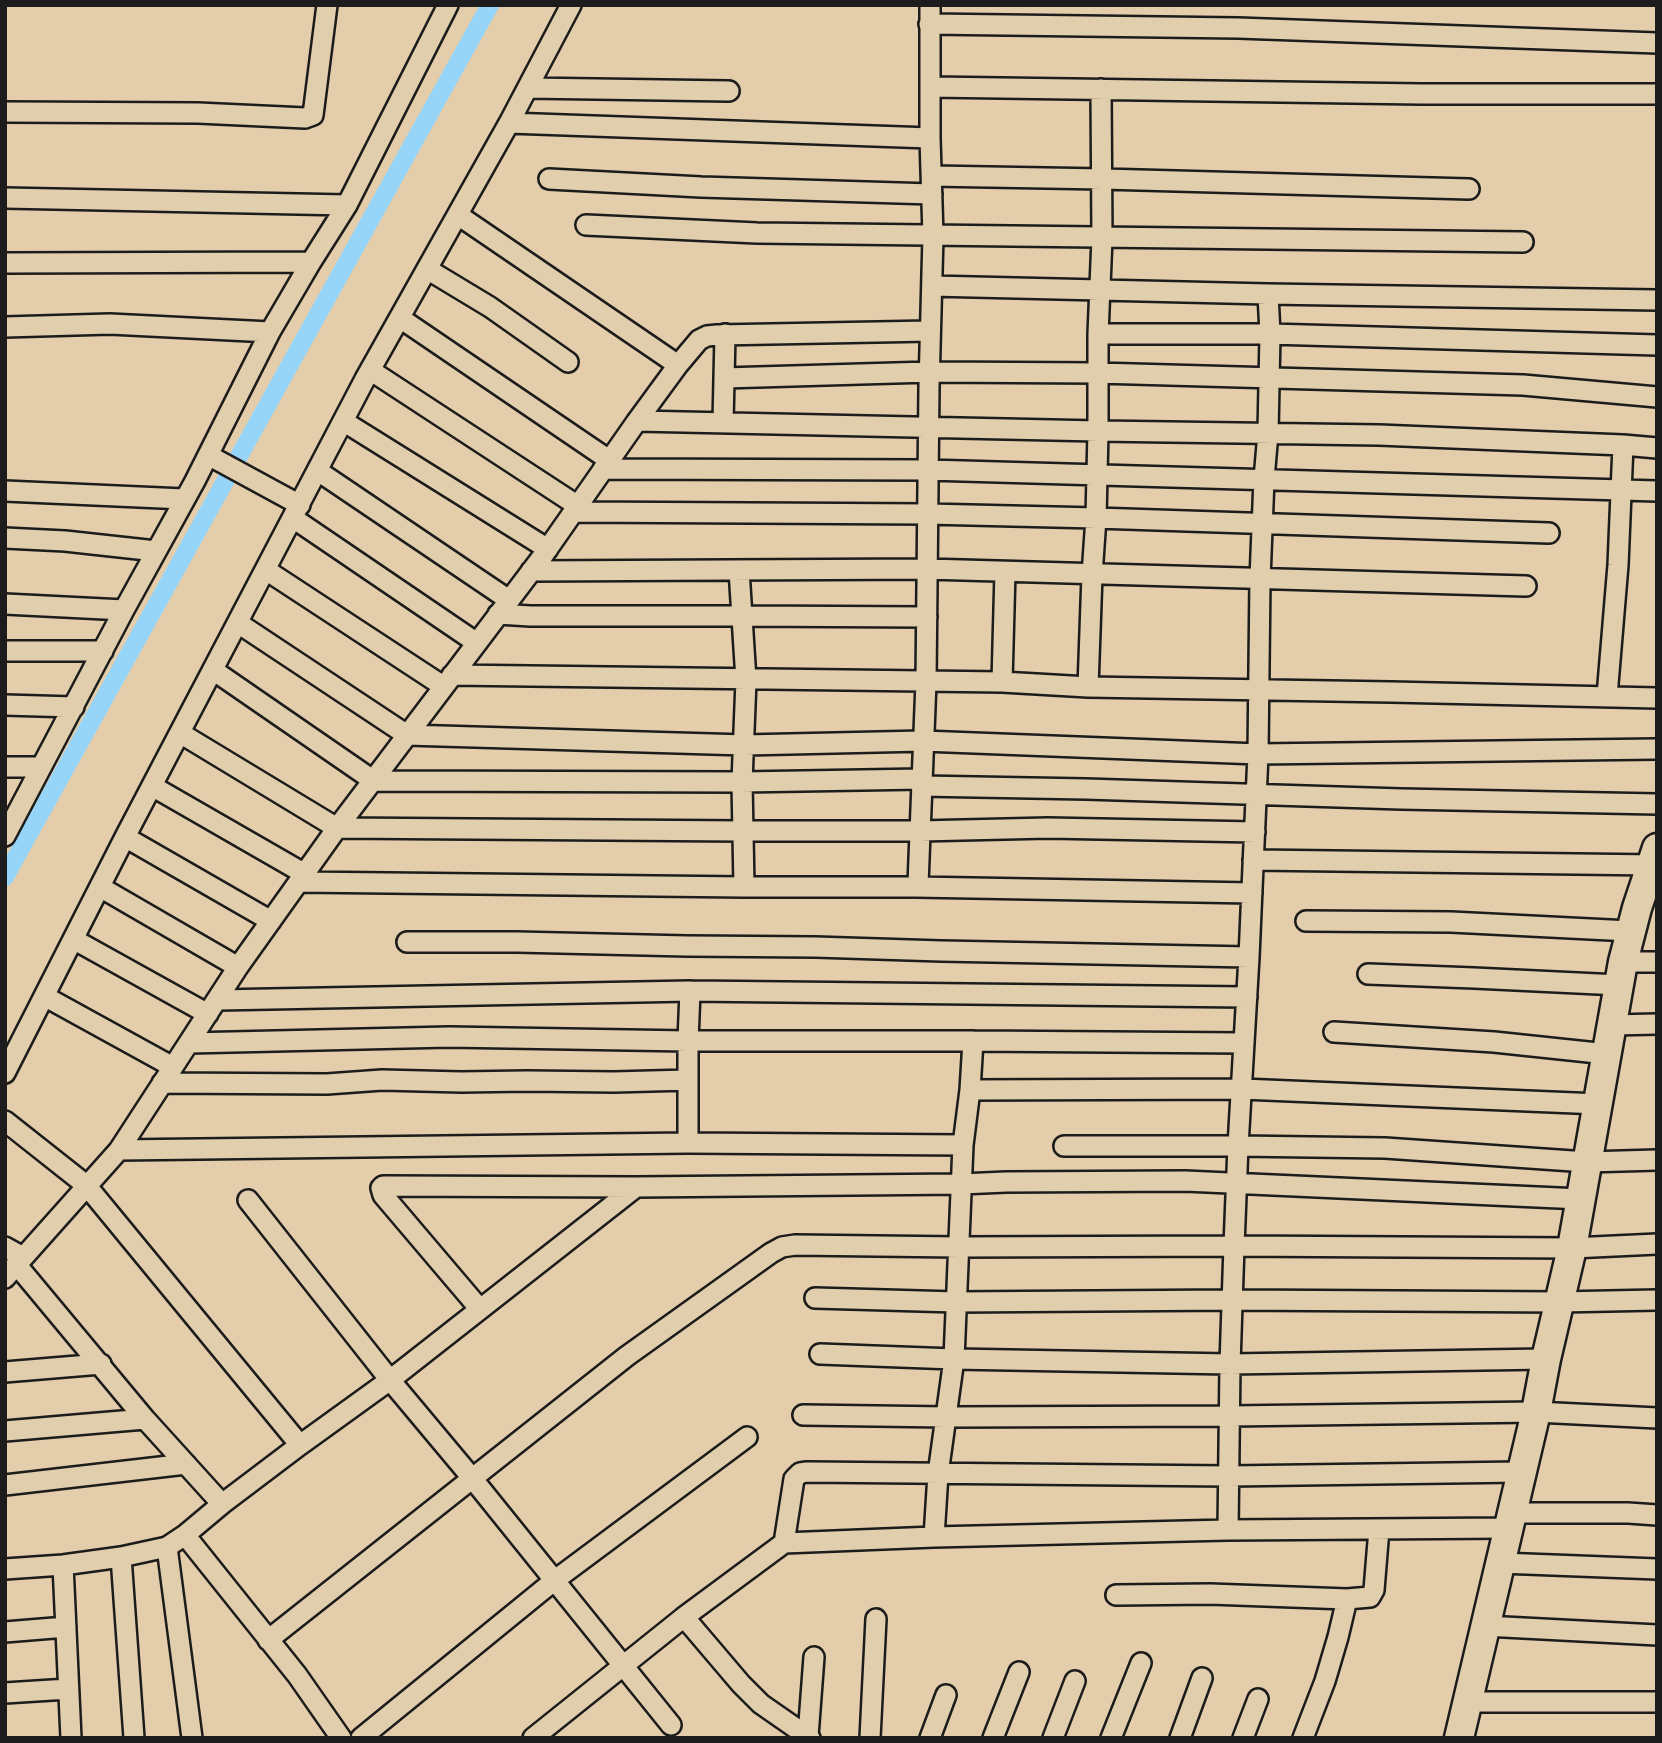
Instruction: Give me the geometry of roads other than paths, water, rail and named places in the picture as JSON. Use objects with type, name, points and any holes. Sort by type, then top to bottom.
[{"type":"street","points":[[5,112],[198,113],[305,118],[313,115],[327,5]]},
{"type":"street","points":[[5,836],[208,455],[270,332],[347,205],[448,5]]},
{"type":"street","points":[[5,1073],[125,837],[370,370],[509,123],[571,5]]},
{"type":"street","points":[[916,887],[926,682],[933,236],[929,14],[1657,43]]},
{"type":"street","points":[[931,87],[1421,94],[1657,94]]},
{"type":"street","points":[[528,88],[729,91]]},
{"type":"street","points":[[1088,687],[1098,431],[1102,238],[1101,89]]},
{"type":"street","points":[[509,123],[930,138]]},
{"type":"street","points":[[549,179],[701,187],[932,185],[1102,179],[1469,189]]},
{"type":"street","points":[[5,198],[347,205]]},
{"type":"street","points":[[458,215],[678,365]]},
{"type":"street","points":[[586,225],[757,233],[1523,242]]},
{"type":"street","points":[[5,263],[311,262]]},
{"type":"street","points":[[428,269],[490,307],[568,362]]},
{"type":"street","points":[[932,286],[1657,300]]},
{"type":"street","points":[[1228,1530],[1234,1246],[1257,794],[1260,579],[1268,433],[1268,294]]},
{"type":"street","points":[[400,318],[606,465],[928,470],[1657,491]]},
{"type":"street","points":[[5,327],[110,324],[270,332]]},
{"type":"street","points":[[15,1266],[119,1150],[238,967],[337,828],[548,549],[637,421],[699,340],[725,334],[930,331]]},
{"type":"street","points":[[723,423],[725,334]]},
{"type":"street","points":[[1098,334],[1269,334],[1657,345]]},
{"type":"street","points":[[370,370],[575,509],[1096,518],[1549,533]]},
{"type":"street","points":[[724,377],[929,372],[1098,373],[1524,385],[1657,397]]},
{"type":"street","points":[[344,421],[548,549]]},
{"type":"street","points":[[637,421],[1379,435],[1657,448]]},
{"type":"street","points":[[1607,696],[1618,565],[1623,446]]},
{"type":"street","points":[[208,455],[279,494],[296,511],[477,643]]},
{"type":"street","points":[[318,471],[504,607],[530,616],[927,617]]},
{"type":"street","points":[[5,491],[184,499]]},
{"type":"street","points":[[5,538],[65,541],[156,551]]},
{"type":"street","points":[[531,571],[927,569],[1527,586]]},
{"type":"street","points":[[265,570],[447,681],[1002,682],[1088,687],[1657,698]]},
{"type":"street","points":[[739,570],[746,680],[742,782],[744,887]]},
{"type":"street","points":[[1002,682],[1004,572]]},
{"type":"street","points":[[5,604],[124,610]]},
{"type":"street","points":[[238,623],[407,735],[745,745],[923,741],[1258,754],[1657,749]]},
{"type":"street","points":[[5,651],[103,651]]},
{"type":"street","points":[[213,670],[374,781],[921,783],[1401,799],[1657,804]]},
{"type":"street","points":[[5,705],[74,707]]},
{"type":"street","points":[[180,733],[337,828],[742,831],[1048,828],[1255,832]]},
{"type":"street","points":[[5,767],[41,767]]},
{"type":"street","points":[[152,786],[302,878],[1252,893]]},
{"type":"street","points":[[125,837],[271,921]]},
{"type":"street","points":[[1253,860],[1655,859],[1641,916],[1621,974],[1572,1248],[1459,1738]]},
{"type":"street","points":[[100,887],[238,967]]},
{"type":"street","points":[[1306,921],[1451,922],[1641,916]]},
{"type":"street","points":[[73,939],[213,1007],[690,992],[1247,997]]},
{"type":"street","points":[[407,942],[815,947],[1250,957]]},
{"type":"street","points":[[1368,974],[1474,978],[1621,974],[1657,962]]},
{"type":"street","points":[[688,1143],[690,992]]},
{"type":"street","points":[[44,996],[167,1075],[327,1084],[382,1080],[688,1080]]},
{"type":"street","points":[[1612,1025],[1657,1024]]},
{"type":"street","points":[[1334,1032],[1494,1042],[1607,1054]]},
{"type":"street","points":[[189,1043],[449,1037],[688,1041],[1244,1043]]},
{"type":"street","points":[[934,1537],[938,1474],[954,1359],[963,1145],[973,1041]]},
{"type":"street","points":[[970,1090],[1242,1089],[1599,1104]]},
{"type":"street","points":[[5,1121],[86,1185],[300,1445]]},
{"type":"street","points":[[119,1150],[688,1143],[963,1145]]},
{"type":"street","points":[[1064,1146],[1385,1148],[1587,1162],[1657,1160]]},
{"type":"street","points":[[479,1308],[383,1195],[383,1186],[636,1187],[1108,1181],[1237,1183],[1581,1199]]},
{"type":"street","points":[[5,1569],[63,1565],[167,1547],[390,1380],[636,1187]]},
{"type":"street","points":[[248,1200],[390,1380],[671,1725]]},
{"type":"street","points":[[268,1640],[627,1356],[782,1247],[1572,1248],[1657,1244]]},
{"type":"street","points":[[5,1247],[15,1266],[145,1419],[222,1504]]},
{"type":"street","points":[[814,1298],[956,1301],[1657,1300]]},
{"type":"street","points":[[820,1354],[1230,1364],[1546,1359]]},
{"type":"street","points":[[5,1372],[101,1364]]},
{"type":"street","points":[[803,1415],[1230,1416],[1536,1412],[1657,1418]]},
{"type":"street","points":[[5,1431],[145,1419]]},
{"type":"street","points":[[361,1738],[555,1580],[747,1437]]},
{"type":"street","points":[[5,1485],[187,1464]]},
{"type":"street","points":[[783,1543],[794,1479],[807,1472],[1229,1476],[1521,1472]]},
{"type":"street","points":[[533,1738],[684,1617],[783,1543],[1228,1530],[1379,1529],[1628,1513],[1657,1516]]},
{"type":"street","points":[[1116,1595],[1210,1594],[1347,1599],[1370,1597],[1374,1590],[1379,1529]]},
{"type":"street","points":[[185,1535],[297,1675],[341,1738]]},
{"type":"street","points":[[167,1547],[192,1738]]},
{"type":"street","points":[[121,1557],[134,1738]]},
{"type":"street","points":[[1500,1563],[1657,1569]]},
{"type":"street","points":[[63,1565],[71,1738]]},
{"type":"street","points":[[1303,1738],[1339,1637],[1347,1599]]},
{"type":"street","points":[[684,1617],[761,1704],[809,1737]]},
{"type":"street","points":[[870,1738],[876,1619]]},
{"type":"street","points":[[1485,1626],[1657,1635]]},
{"type":"street","points":[[5,1632],[66,1627]]},
{"type":"street","points":[[809,1737],[814,1657]]},
{"type":"street","points":[[1111,1738],[1141,1663]]},
{"type":"street","points":[[993,1738],[1019,1672]]},
{"type":"street","points":[[1180,1738],[1202,1678]]},
{"type":"street","points":[[1053,1738],[1075,1681]]},
{"type":"street","points":[[5,1693],[68,1689]]},
{"type":"street","points":[[930,1738],[946,1695]]},
{"type":"street","points":[[1243,1738],[1258,1699]]},
{"type":"street","points":[[1468,1702],[1657,1702]]},
{"type":"waterway","points":[[5,877],[490,5]]}]
